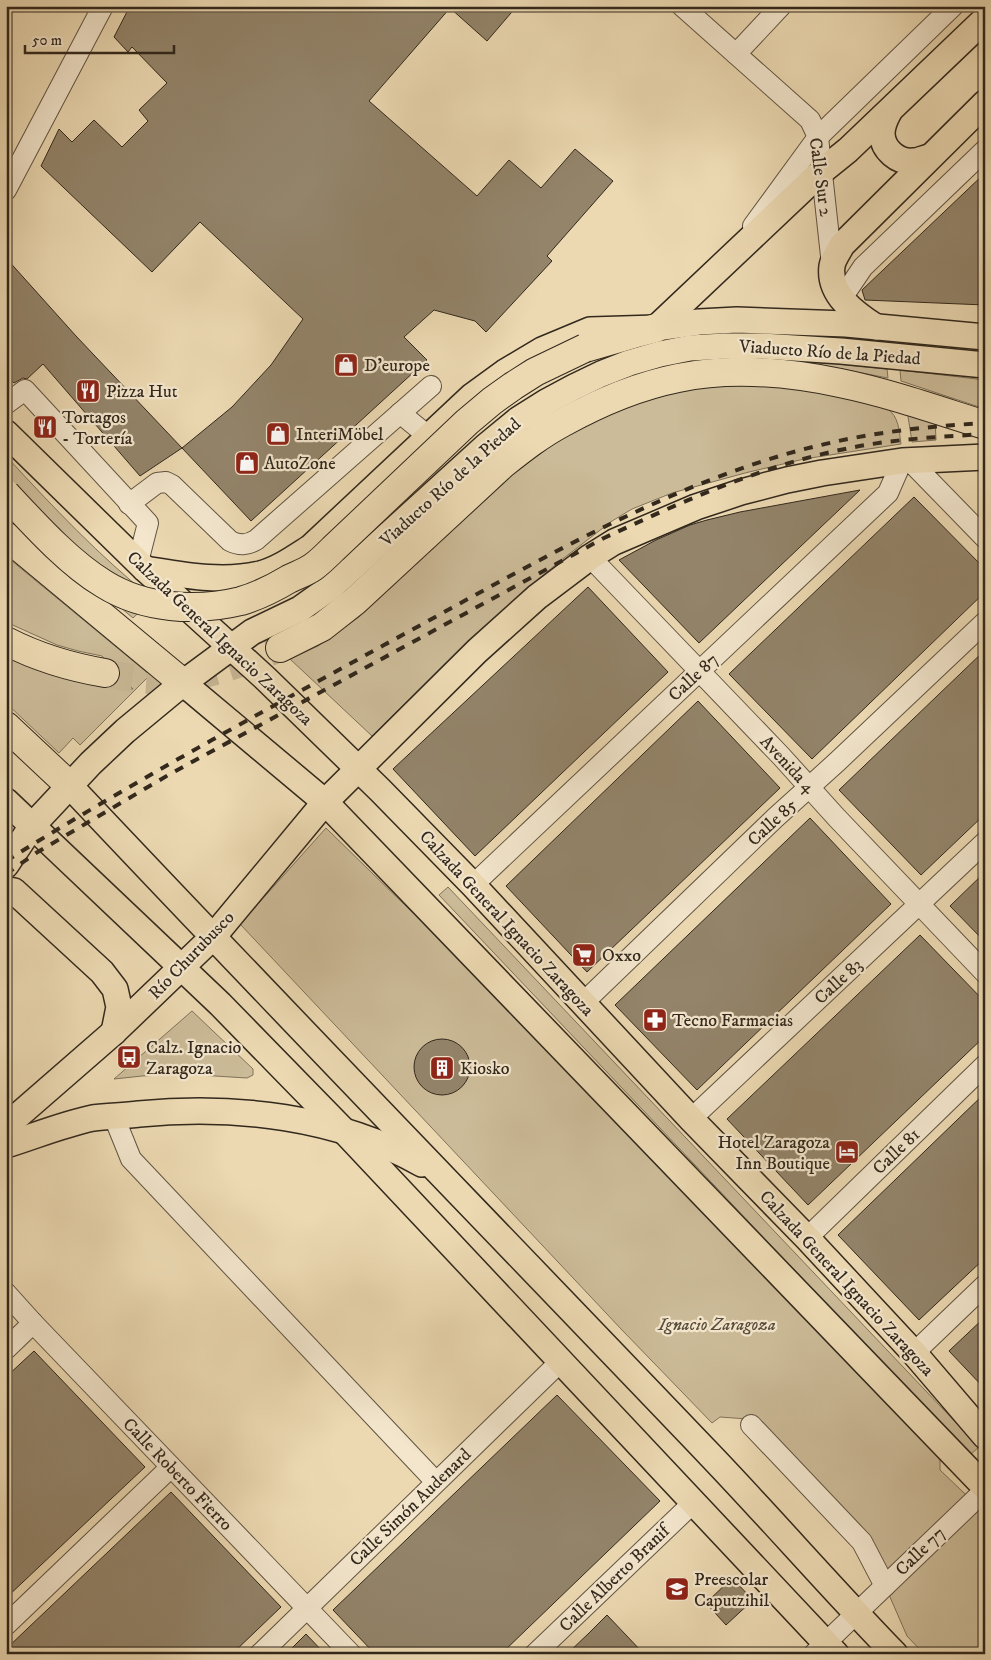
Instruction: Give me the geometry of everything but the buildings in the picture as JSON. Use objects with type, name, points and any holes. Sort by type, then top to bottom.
[{"type":"highway","points":[[6,494],[82,568],[103,584],[120,593],[138,600],[180,607],[213,606],[242,600],[275,587],[312,567],[467,422],[513,386],[535,372],[585,348],[656,328]]},
{"type":"highway","points":[[280,648],[322,627],[355,601],[503,464],[527,446],[561,423],[592,407],[638,389],[678,378],[734,372],[815,378],[867,390],[985,425]]},
{"type":"highway","points":[[6,536],[183,683]]},
{"type":"highway","points":[[6,641],[34,654],[76,667],[105,673]]},
{"type":"highway","points":[[6,726],[70,786]]},
{"type":"main road","points":[[656,328],[822,171],[848,150],[985,19]]},
{"type":"main road","points":[[832,266],[842,245],[985,103]]},
{"type":"main road","points":[[888,112],[882,127],[884,143],[888,150],[900,160],[908,162],[929,157]]},
{"type":"main road","name":"Calle Sur 2","points":[[832,266],[833,278],[842,298],[857,314],[876,327]]},
{"type":"main road","points":[[141,565],[174,574],[236,578],[260,574],[283,564],[311,548],[472,396],[505,372],[542,350],[590,330],[656,328],[699,322],[737,320],[876,327],[985,337]]},
{"type":"main road","name":"Viaducto Río de la Piedad","points":[[232,648],[252,632],[300,608],[331,587],[485,447],[519,419],[574,387],[629,363],[675,351],[725,346],[762,346],[859,352],[985,365]]},
{"type":"main road","name":"Calzada General Ignacio Zaragoza","points":[[6,433],[141,565],[359,768],[473,885],[691,1119],[807,1238],[914,1353],[985,1436]]},
{"type":"main road","points":[[359,768],[503,627],[538,596],[590,557],[614,542],[696,507],[741,492],[822,473],[906,461],[985,457]]},
{"type":"main road","points":[[6,865],[32,826],[91,763],[125,731],[183,683],[232,648],[252,603],[283,564]]},
{"type":"main road","points":[[183,683],[325,802],[985,1488]]},
{"type":"main road","name":"Río Churubusco","points":[[6,1126],[114,1032],[183,967],[212,937],[325,802],[359,768]]},
{"type":"main road","points":[[70,786],[212,937],[714,1460],[895,1654]]},
{"type":"main road","points":[[6,801],[183,967],[344,1131],[693,1503],[765,1577],[825,1650]]},
{"type":"main road","points":[[6,890],[14,891],[53,926],[102,972],[115,989],[119,1007],[114,1032]]},
{"type":"main road","points":[[6,1146],[93,1118],[176,1111],[224,1112],[266,1115],[304,1121],[344,1131],[405,1155],[442,1176]]},
{"type":"street","points":[[6,190],[103,6]]},
{"type":"street","name":"Calle Sur 2","points":[[682,6],[810,120],[818,137],[832,266]]},
{"type":"street","points":[[736,54],[781,6]]},
{"type":"street","points":[[728,260],[818,137],[952,6]]},
{"type":"street","points":[[842,298],[863,267],[985,150]]},
{"type":"street","points":[[130,504],[157,483],[166,482],[172,485],[230,541],[242,545],[249,544],[323,483],[432,386]]},
{"type":"street","points":[[6,404],[25,390],[148,523],[141,565]]},
{"type":"street","points":[[400,413],[428,436]]},
{"type":"street","points":[[906,461],[985,538]]},
{"type":"street","name":"Calle 87","points":[[473,885],[888,493],[906,461]]},
{"type":"street","name":"Avenida 4","points":[[590,557],[782,756],[837,818],[985,973]]},
{"type":"street","name":"Calle 85","points":[[583,1003],[775,818],[985,622]]},
{"type":"street","name":"Calle 83","points":[[691,1119],[985,842]]},
{"type":"street","name":"Calle 81","points":[[807,1238],[985,1065]]},
{"type":"street","points":[[114,1116],[131,1159],[436,1482]]},
{"type":"street","points":[[914,1353],[985,1285]]},
{"type":"street","name":"Calle Roberto Fierro","points":[[6,1293],[351,1654]]},
{"type":"street","points":[[6,1349],[33,1323]]},
{"type":"street","name":"Calle Simón Audenard","points":[[260,1654],[561,1361]]},
{"type":"street","points":[[751,1425],[862,1542],[885,1586]]},
{"type":"street","points":[[6,1626],[171,1467]]},
{"type":"street","name":"Calle 77","points":[[825,1650],[856,1614],[985,1488]]},
{"type":"street","name":"Calle Alberto Branif","points":[[535,1654],[693,1503]]},
{"type":"green space","points":[[809,361],[887,369],[888,378],[810,363]]},
{"type":"green space","points":[[900,370],[985,380],[985,409],[901,381]]},
{"type":"green space","points":[[721,382],[794,385],[887,408],[896,420],[901,444],[804,459],[745,473],[672,493],[632,509],[612,521],[535,582],[430,679],[372,736],[290,659],[318,646],[359,617],[526,462],[611,407]]},
{"type":"green space","points":[[907,410],[935,418],[936,440],[912,442]]},
{"type":"green space","points":[[6,456],[95,548],[153,599],[133,618],[6,512]]},
{"type":"green space","points":[[6,556],[150,675],[80,745],[73,738],[59,753],[6,703],[6,655],[104,686],[133,689],[102,656],[57,645],[6,622]]},
{"type":"green space","name":"Ignacio Zaragoza","points":[[326,828],[500,998],[940,1446],[940,1470],[985,1513],[985,1654],[924,1654],[907,1636],[883,1581],[748,1419],[720,1417],[712,1423],[240,924]]},
{"type":"green space","points":[[448,887],[979,1447],[970,1455],[439,895]]},
{"type":"green space","points":[[192,1011],[253,1069],[253,1075],[247,1078],[183,1074],[114,1079]]},
{"type":"tunnel","points":[[105,673],[150,680],[183,678],[233,666],[280,648]]},
{"type":"railway","points":[[6,861],[146,777],[289,697],[547,556],[659,501],[717,477],[775,457],[834,442],[909,430],[985,423]]},
{"type":"railway","points":[[6,874],[36,853],[170,774],[604,538],[662,511],[752,475],[814,456],[880,443],[985,434]]},
{"type":"place","name":"D'europe","points":[[346,365]]},
{"type":"place","name":"Pizza Hut","points":[[88,391]]},
{"type":"place","name":"Tortagos - Tortería","points":[[45,427]]},
{"type":"place","name":"InteriMöbel","points":[[278,434]]},
{"type":"place","name":"AutoZone","points":[[247,463]]},
{"type":"place","name":"Oxxo","points":[[584,955]]},
{"type":"place","name":"Tecno Farmacias","points":[[655,1020]]},
{"type":"place","name":"Calz. Ignacio Zaragoza","points":[[129,1057]]},
{"type":"place","name":"Kiosko","points":[[442,1068]]},
{"type":"place","name":"Hotel Zaragoza Inn Boutique","points":[[847,1152]]},
{"type":"place","name":"Preescolar Caputzihil","points":[[677,1589]]}]
